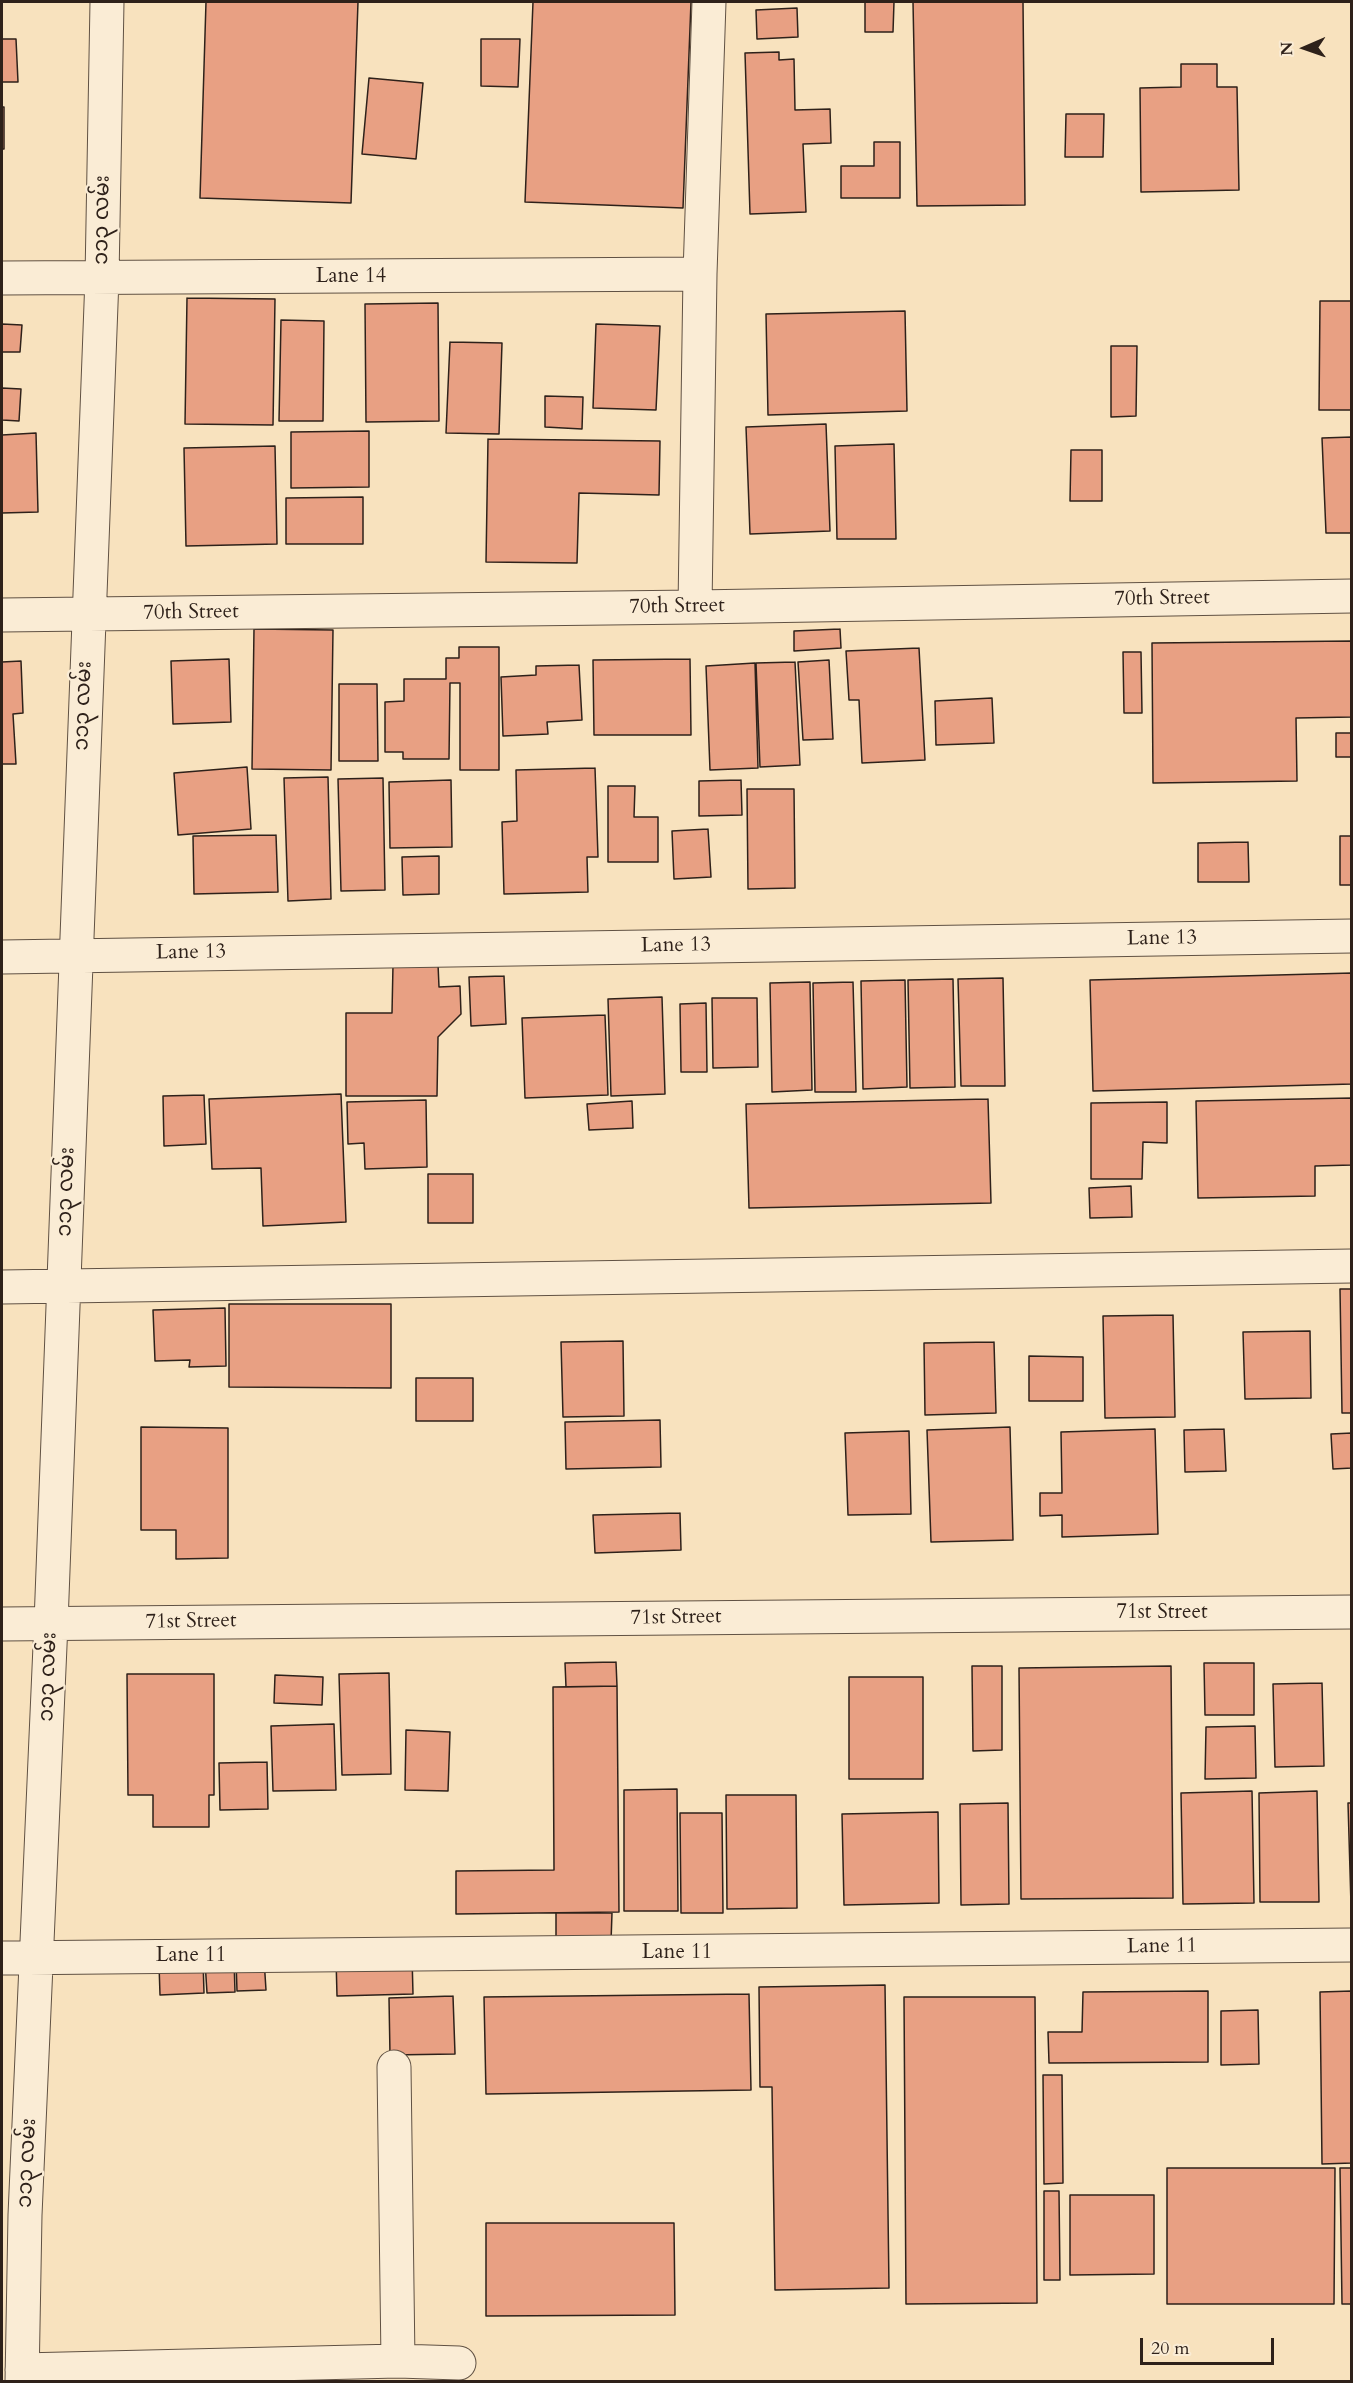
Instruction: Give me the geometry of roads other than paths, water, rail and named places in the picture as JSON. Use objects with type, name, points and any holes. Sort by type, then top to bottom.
[{"type":"street","name":"၁၁၃ လမ်း","points":[[22,2376],[14,2215],[37,1958],[102,278],[107,2]]},
{"type":"street","points":[[695,607],[700,274],[709,2]]},
{"type":"street","name":"Lane 14","points":[[2,279],[700,274]]},
{"type":"street","name":"70th Street","points":[[2,615],[1352,596]]},
{"type":"street","name":"Lane 13","points":[[2,957],[1352,936]]},
{"type":"street","points":[[2,1287],[63,1288],[1352,1266]]},
{"type":"street","name":"71st Street","points":[[2,1624],[1352,1612]]},
{"type":"street","name":"Lane 11","points":[[2,1958],[1352,1945]]},
{"type":"street","points":[[394,2067],[398,2361]]},
{"type":"street","points":[[22,2376],[398,2361],[459,2363]]}]
